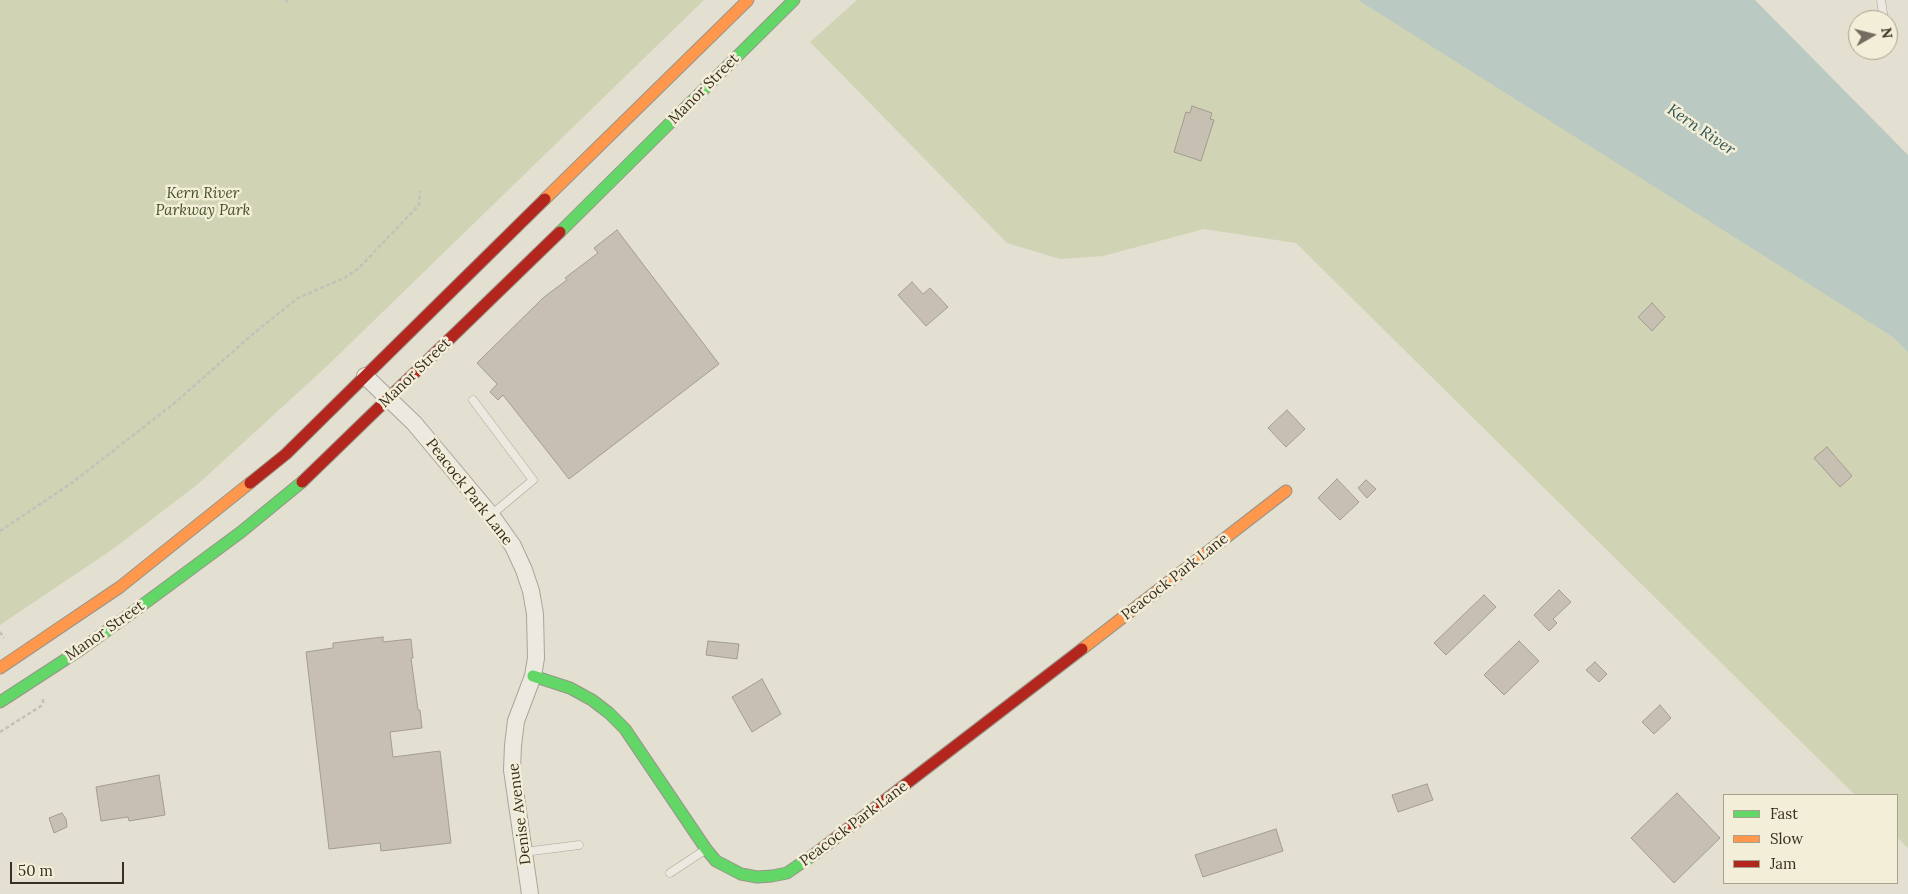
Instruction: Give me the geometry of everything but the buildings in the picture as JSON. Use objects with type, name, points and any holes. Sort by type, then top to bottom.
[{"type":"main road","name":"Manor Street","points":[[0,668],[120,587],[286,454],[748,0]]},
{"type":"main road","name":"Manor Street","points":[[0,702],[80,650],[241,532],[304,481],[490,302],[794,0]]},
{"type":"main road","name":"Peacock Park Lane","points":[[533,676],[570,688],[592,700],[609,713],[625,730],[716,861],[741,874],[757,877],[772,876],[787,872],[801,865],[1286,491]]},
{"type":"street","name":"Peacock Park Lane","points":[[365,376],[414,423],[491,515],[513,546],[524,570],[536,614],[536,658],[533,676]]},
{"type":"street","name":"Denise Avenue","points":[[530,894],[512,770],[516,721],[533,676]]},
{"type":"lane","points":[[473,400],[533,480],[491,515]]},
{"type":"lane","points":[[524,852],[578,845]]},
{"type":"lane","points":[[670,873],[706,849]]},
{"type":"path","points":[[0,531],[73,482],[177,401],[254,333],[298,298],[344,278],[359,268],[418,206],[420,192]]},
{"type":"path","points":[[0,632],[4,638]]},
{"type":"path","points":[[0,732],[41,706],[43,697]]},
{"type":"green space","name":"Kern River Parkway Park","points":[[0,0],[704,0],[326,367],[198,484],[113,549],[0,625]]},
{"type":"green space","points":[[857,0],[1645,0],[1908,182],[1908,848],[1898,838],[1898,794],[1854,794],[1296,243],[1204,229],[1103,256],[1060,259],[1007,243],[810,42]]},
{"type":"water","name":"Kern River","points":[[1358,0],[1755,0],[1908,155],[1908,352],[1893,337]]},
{"type":"traffic: fast","points":[[560,232],[794,0]]},
{"type":"traffic: fast","points":[[0,702],[80,650],[137,609],[241,532],[302,482]]},
{"type":"traffic: fast","points":[[533,676],[570,688],[592,700],[625,729],[716,861],[741,874],[757,877],[772,876],[787,873],[816,853]]},
{"type":"traffic: slow","points":[[545,199],[748,0]]},
{"type":"traffic: slow","points":[[0,668],[120,587],[250,483]]},
{"type":"traffic: slow","points":[[1082,649],[1286,491]]},
{"type":"traffic: jam","points":[[250,483],[286,454],[545,199]]},
{"type":"traffic: jam","points":[[302,482],[560,232]]},
{"type":"traffic: jam","points":[[816,853],[1082,649]]}]
